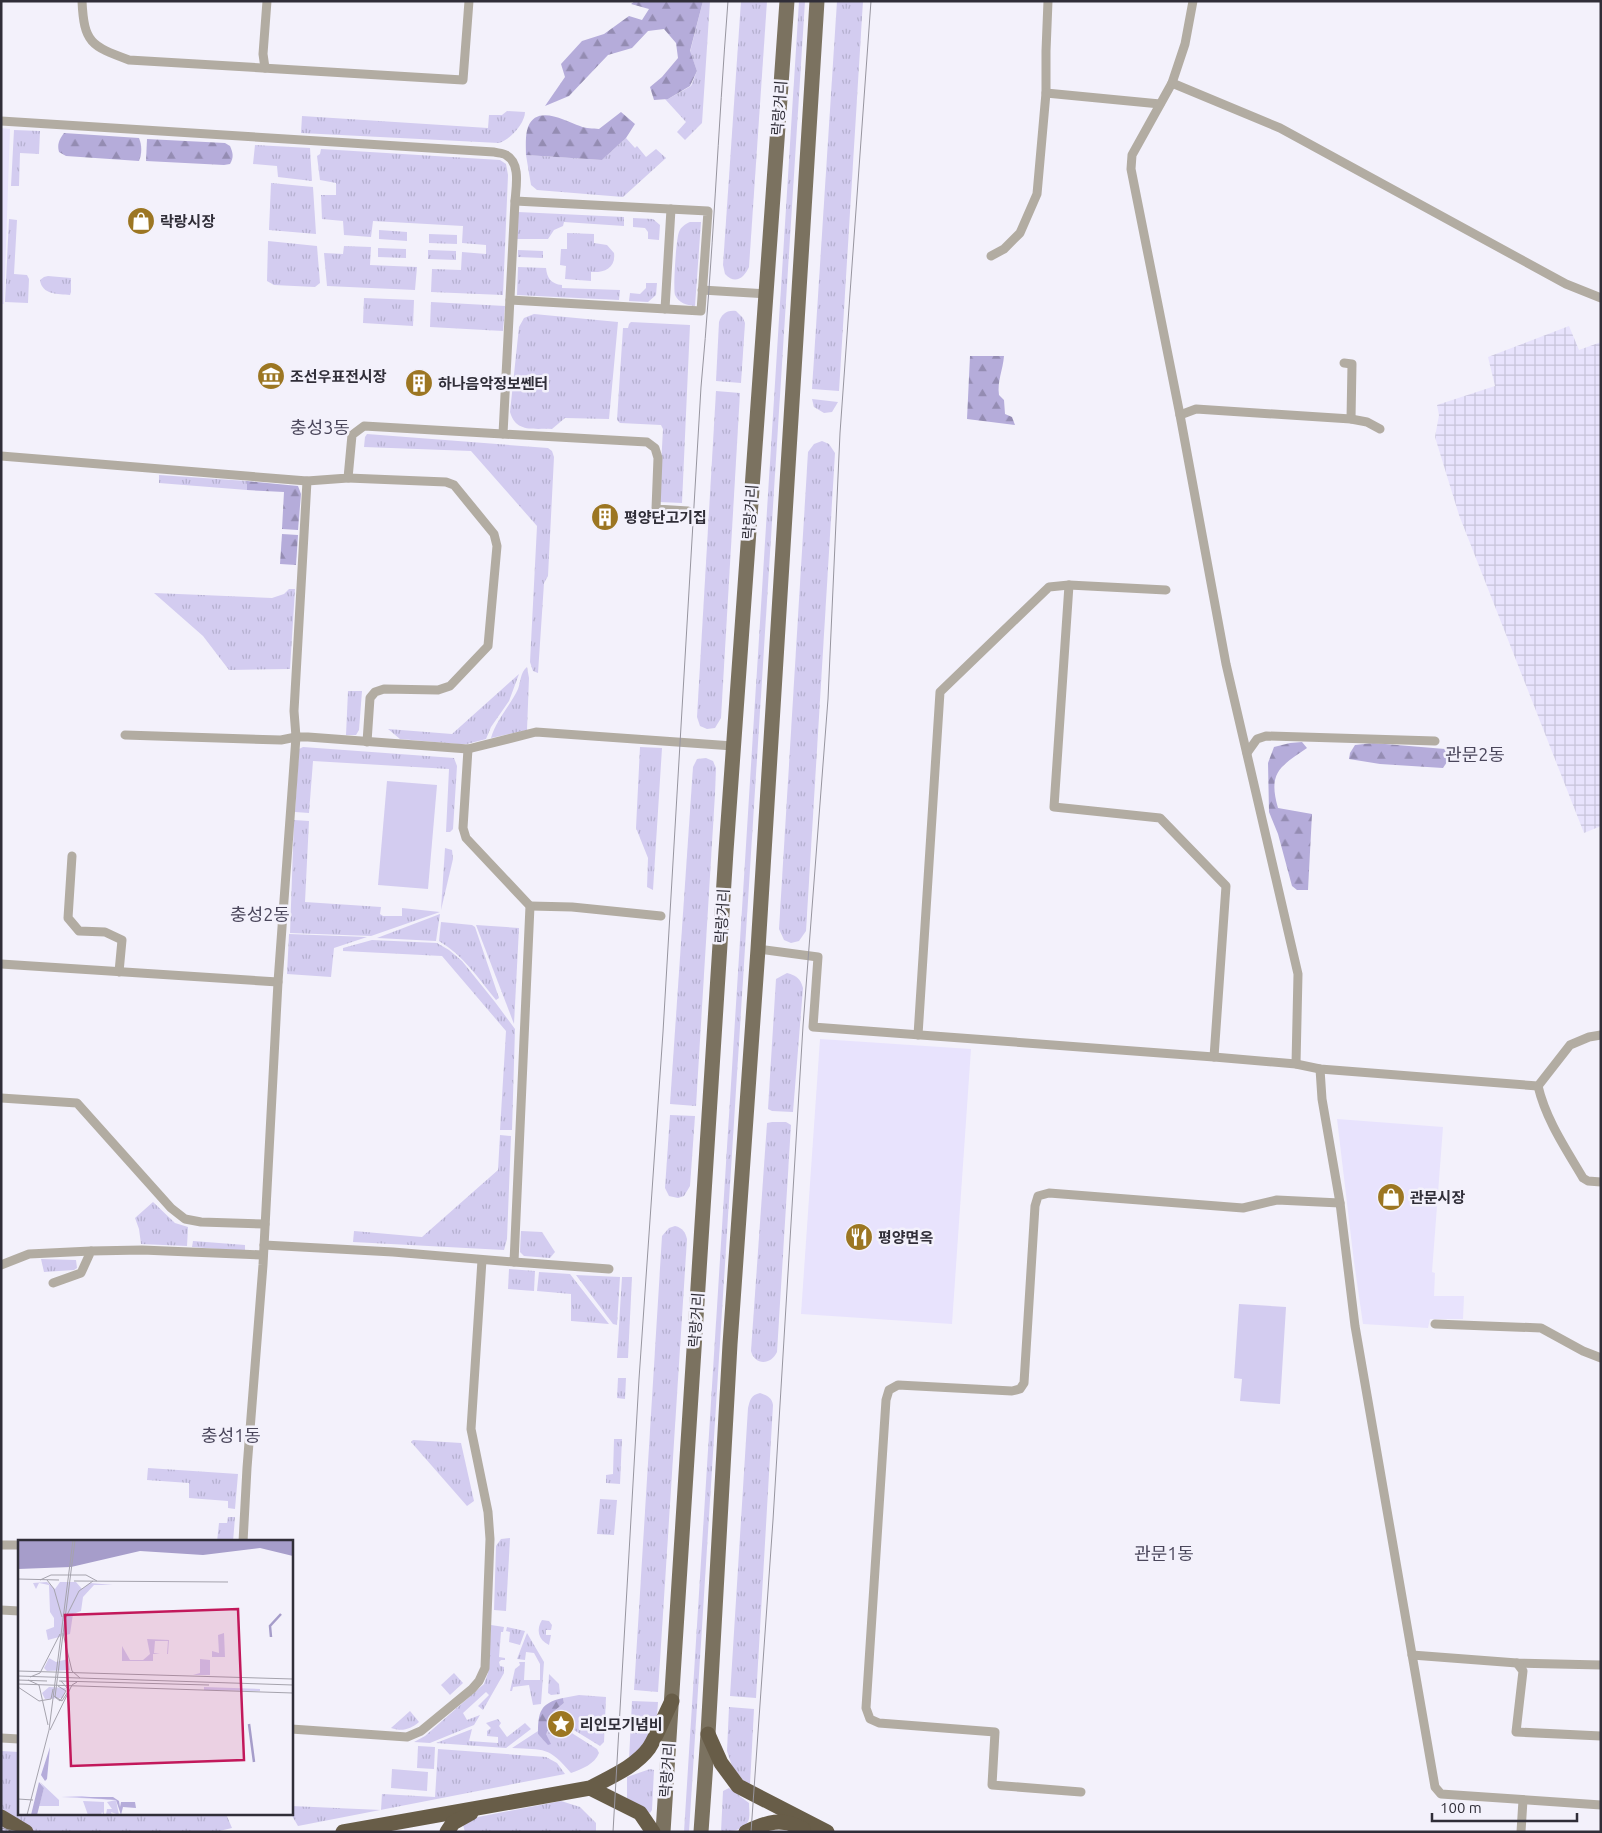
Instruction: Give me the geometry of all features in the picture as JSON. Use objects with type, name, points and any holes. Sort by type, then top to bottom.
[{"type":"highway","points":[[343,1832],[590,1788],[622,1771],[649,1748],[672,1702]]},
{"type":"highway","points":[[708,1734],[721,1763],[738,1786],[827,1832]]},
{"type":"highway","points":[[590,1788],[640,1813],[653,1832]]},
{"type":"highway","points":[[447,1832],[453,1823],[487,1806]]},
{"type":"highway","points":[[1,1818],[26,1832]]},
{"type":"highway","points":[[746,1832],[780,1821],[794,1823],[809,1832]]},
{"type":"main road","name":"락랑거리","points":[[663,1832],[733,746],[787,1]]},
{"type":"main road","name":"락랑거리","points":[[701,1832],[730,1344],[758,949],[817,1]]},
{"type":"street","points":[[82,1],[83,20],[87,35],[100,49],[129,60],[463,80],[469,1]]},
{"type":"street","points":[[265,68],[263,54],[267,1]]},
{"type":"street","points":[[990,256],[1004,249],[1020,233],[1037,194],[1046,94],[1048,1]]},
{"type":"street","points":[[1193,1],[1185,44],[1172,83],[1132,155],[1131,168],[1180,415],[1226,664],[1298,974],[1296,1064]]},
{"type":"street","points":[[1172,83],[1280,128],[1566,284],[1600,296]]},
{"type":"street","points":[[1046,94],[1160,104]]},
{"type":"street","points":[[1,121],[494,152],[506,155],[514,164],[516,176],[503,434]]},
{"type":"street","points":[[510,300],[701,311],[708,210],[515,201]]},
{"type":"street","points":[[665,309],[671,209]]},
{"type":"street","points":[[702,290],[767,294]]},
{"type":"street","points":[[1344,363],[1352,364],[1350,419]]},
{"type":"street","points":[[1180,415],[1196,409],[1350,419],[1367,422],[1380,429]]},
{"type":"street","points":[[348,478],[352,435],[364,426],[648,442],[655,448],[658,458],[656,509],[688,511]]},
{"type":"street","points":[[1,456],[307,481],[348,478],[446,482],[454,485],[494,534],[497,546],[488,646],[450,686],[438,690],[384,689],[375,692],[370,698],[366,742]]},
{"type":"street","points":[[243,1540],[264,1255],[278,982],[296,737],[294,711],[307,481]]},
{"type":"street","points":[[918,1035],[940,692],[1049,587],[1069,585],[1166,590]]},
{"type":"street","points":[[1069,585],[1054,807],[1160,818],[1226,886],[1214,1057]]},
{"type":"street","points":[[124,735],[281,740],[296,737],[468,749],[536,732],[733,746]]},
{"type":"street","points":[[1247,753],[1257,739],[1266,736],[1435,741]]},
{"type":"street","points":[[468,749],[463,828],[466,838],[530,906],[572,907],[661,916]]},
{"type":"street","points":[[72,856],[68,918],[79,931],[105,932],[122,940],[119,972]]},
{"type":"street","points":[[514,1262],[530,906]]},
{"type":"street","points":[[758,949],[818,957],[813,1027],[1214,1057],[1296,1064],[1320,1069],[1538,1086]]},
{"type":"street","points":[[1,964],[278,982]]},
{"type":"street","points":[[1538,1086],[1570,1045],[1589,1037],[1601,1035]]},
{"type":"street","points":[[1320,1069],[1322,1099],[1340,1203],[1355,1326],[1435,1787],[1441,1794],[1601,1805]]},
{"type":"street","points":[[1538,1086],[1542,1103],[1556,1132],[1584,1178],[1588,1181],[1601,1182]]},
{"type":"street","points":[[1,1098],[77,1103],[170,1208],[185,1219],[201,1222],[265,1224]]},
{"type":"street","points":[[1081,1792],[992,1785],[995,1732],[879,1723],[870,1719],[866,1708],[886,1400],[889,1390],[898,1385],[1012,1391],[1020,1389],[1024,1383],[1035,1206],[1038,1196],[1049,1193],[1243,1208],[1277,1200],[1340,1203]]},
{"type":"street","points":[[264,1245],[392,1252],[609,1269]]},
{"type":"street","points":[[1,1265],[29,1254],[91,1251],[142,1250],[264,1255]]},
{"type":"street","points":[[53,1283],[81,1273],[91,1251]]},
{"type":"street","points":[[292,1730],[407,1737],[422,1731],[472,1688],[479,1681],[485,1668],[490,1539],[488,1512],[471,1429],[482,1260]]},
{"type":"street","points":[[1435,1324],[1541,1328],[1583,1351],[1601,1358]]},
{"type":"street","points":[[1,1545],[18,1545]]},
{"type":"street","points":[[1,1610],[18,1611]]},
{"type":"street","points":[[1412,1654],[1517,1663],[1601,1665]]},
{"type":"street","points":[[1517,1663],[1523,1671],[1516,1732],[1601,1736]]},
{"type":"street","points":[[1,1738],[18,1739]]},
{"type":"street","points":[[1521,1832],[1522,1800]]},
{"type":"shaded area","points":[[1,128],[10,129],[4,304],[1,304]]},
{"type":"shaded area","points":[[1569,326],[1579,350],[1601,342],[1601,826],[1584,833],[1459,515],[1435,437],[1439,415],[1437,405],[1495,386],[1488,357]]},
{"type":"shaded area","points":[[820,1039],[971,1049],[952,1324],[801,1314]]},
{"type":"shaded area","name":"관문시장","points":[[1337,1119],[1443,1127],[1432,1272],[1435,1273],[1434,1296],[1464,1296],[1463,1319],[1430,1319],[1428,1328],[1363,1324]]},
{"type":"green space","points":[[635,1],[703,1],[690,51],[697,71],[690,86],[668,99],[654,100],[650,87],[662,77],[678,58],[676,43],[664,29],[648,31],[632,48],[608,55],[569,96],[545,106],[565,77],[561,64],[582,41],[604,34],[629,16],[642,20],[649,9],[631,4]]},
{"type":"green space","points":[[703,1],[710,1],[702,123],[685,140],[677,132],[686,122],[665,99],[691,86],[697,71],[690,52]]},
{"type":"green space","points":[[741,1],[767,1],[749,267],[742,277],[736,280],[725,274],[723,265]]},
{"type":"green space","points":[[799,1],[805,1],[689,1832],[684,1832]]},
{"type":"green space","points":[[837,1],[863,1],[839,391],[812,389]]},
{"type":"green space","points":[[507,111],[525,112],[520,126],[512,135],[499,143],[301,133],[302,116],[488,128],[489,115],[502,115]]},
{"type":"green space","points":[[621,112],[635,124],[626,138],[602,160],[526,155],[528,127],[532,120],[538,116],[552,116],[582,127],[599,129]]},
{"type":"green space","points":[[14,130],[40,131],[39,154],[20,153],[19,186],[11,186]]},
{"type":"green space","points":[[64,133],[139,138],[141,152],[139,161],[66,156],[59,152],[58,149],[59,142]]},
{"type":"green space","points":[[626,138],[635,148],[637,146],[646,157],[656,149],[666,158],[623,197],[537,190],[531,185],[526,155],[602,160]]},
{"type":"green space","points":[[147,139],[225,143],[230,146],[232,159],[230,164],[224,165],[146,161]]},
{"type":"green space","points":[[255,145],[310,148],[312,181],[278,177],[277,166],[253,164]]},
{"type":"green space","points":[[321,149],[500,160],[506,164],[508,175],[503,295],[431,292],[432,269],[461,270],[462,252],[486,254],[486,245],[462,243],[463,226],[373,221],[371,237],[344,235],[343,221],[322,219],[321,195],[336,195],[336,183],[320,180],[317,156],[320,154]]},
{"type":"green space","points":[[271,183],[313,187],[316,234],[269,230]]},
{"type":"green space","points":[[518,212],[624,217],[624,226],[564,222],[563,226],[554,230],[548,239],[517,239]]},
{"type":"green space","points":[[633,218],[653,219],[660,225],[659,240],[648,239],[648,232],[645,228],[633,227]]},
{"type":"green space","points":[[9,219],[17,220],[14,274],[27,275],[29,279],[28,303],[5,302]]},
{"type":"green space","points":[[690,222],[701,222],[695,306],[681,302],[674,291],[678,236],[682,227]]},
{"type":"green space","points":[[379,230],[407,232],[407,241],[379,239]]},
{"type":"green space","points":[[567,233],[594,234],[594,243],[607,245],[614,253],[611,266],[600,272],[591,272],[591,281],[565,279],[566,266],[560,265],[561,249],[567,249]]},
{"type":"green space","points":[[429,234],[457,235],[457,244],[429,243]]},
{"type":"green space","points":[[268,241],[317,246],[320,283],[315,287],[274,285],[267,281]]},
{"type":"green space","points":[[344,246],[371,247],[370,265],[417,267],[415,290],[327,286],[324,253],[343,254]]},
{"type":"green space","points":[[378,248],[406,249],[406,258],[378,257]]},
{"type":"green space","points":[[428,250],[456,251],[456,260],[428,259]]},
{"type":"green space","points":[[518,250],[543,251],[543,258],[518,257]]},
{"type":"green space","points":[[518,267],[546,268],[550,280],[562,285],[562,288],[620,290],[619,300],[517,295]]},
{"type":"green space","points":[[48,276],[71,278],[70,295],[51,293],[44,289],[40,280]]},
{"type":"green space","points":[[646,283],[657,283],[656,295],[648,302],[629,301],[630,293],[640,294],[646,288]]},
{"type":"green space","points":[[364,298],[414,300],[413,326],[363,323]]},
{"type":"green space","points":[[431,302],[505,306],[503,331],[430,327]]},
{"type":"green space","points":[[736,311],[745,323],[741,383],[716,381],[719,322],[725,313]]},
{"type":"green space","points":[[534,314],[618,322],[609,419],[565,418],[552,429],[532,429],[521,426],[513,419],[510,412],[519,327],[524,318]]},
{"type":"green space","points":[[631,322],[690,325],[682,503],[659,502],[663,429],[661,425],[620,423],[617,420],[623,328],[628,328]]},
{"type":"green space","points":[[970,356],[1004,356],[999,395],[1004,400],[1005,414],[1012,417],[1015,425],[967,419]]},
{"type":"green space","points":[[716,391],[740,393],[721,718],[715,728],[707,729],[700,726],[697,717]]},
{"type":"green space","points":[[812,399],[838,402],[832,412],[824,413],[814,407]]},
{"type":"green space","points":[[367,434],[548,448],[552,451],[554,457],[548,576],[544,583],[538,673],[533,671],[530,662],[537,526],[471,451],[364,447]]},
{"type":"green space","points":[[822,441],[829,444],[835,453],[806,931],[799,941],[791,943],[784,940],[779,929],[808,452],[814,444]]},
{"type":"green space","points":[[159,475],[247,481],[247,490],[159,483]]},
{"type":"green space","points":[[247,481],[298,486],[301,494],[298,530],[282,529],[284,492],[247,490]]},
{"type":"green space","points":[[282,534],[298,535],[296,565],[280,564]]},
{"type":"green space","points":[[289,589],[295,589],[290,669],[229,670],[203,636],[154,593],[272,598],[284,594]]},
{"type":"green space","points":[[527,667],[529,678],[527,730],[491,738],[496,725],[518,689],[522,674]]},
{"type":"green space","points":[[519,674],[509,701],[491,727],[486,739],[467,744],[458,744],[400,739],[388,729],[452,734]]},
{"type":"green space","points":[[348,691],[362,691],[359,730],[356,735],[346,735]]},
{"type":"green space","points":[[1302,742],[1307,748],[1283,766],[1275,779],[1274,787],[1278,808],[1312,814],[1308,890],[1297,890],[1292,886],[1278,834],[1269,812],[1268,763],[1274,747]]},
{"type":"green space","points":[[1373,743],[1445,749],[1447,762],[1443,768],[1380,764],[1349,759],[1355,745]]},
{"type":"green space","points":[[303,747],[454,758],[457,766],[453,829],[450,832],[446,832],[449,769],[313,761],[309,813],[295,812],[299,749]]},
{"type":"green space","points":[[640,747],[662,748],[653,890],[647,887],[648,858],[636,828]]},
{"type":"green space","points":[[706,758],[713,761],[716,768],[696,1106],[670,1104],[693,767],[697,759]]},
{"type":"green space","points":[[387,781],[437,785],[428,889],[378,885]]},
{"type":"green space","points":[[294,820],[309,821],[305,902],[381,907],[380,914],[383,916],[402,916],[402,908],[440,912],[371,936],[290,933]]},
{"type":"green space","points":[[445,848],[452,850],[453,859],[441,910]]},
{"type":"green space","points":[[440,914],[436,941],[377,938]]},
{"type":"green space","points":[[441,922],[472,925],[475,927],[499,998],[496,1000],[463,960],[439,941]]},
{"type":"green space","points":[[476,925],[519,928],[514,1024]]},
{"type":"green space","points":[[289,934],[367,937],[334,948],[331,977],[287,974]]},
{"type":"green space","points":[[372,940],[437,943],[449,950],[462,961],[515,1029],[512,1130],[500,1130],[506,1031],[442,956],[343,951],[343,948]]},
{"type":"green space","points":[[787,973],[798,978],[803,988],[793,1112],[772,1111],[768,1109],[776,979]]},
{"type":"green space","points":[[670,1115],[695,1116],[690,1186],[684,1196],[678,1198],[669,1196],[665,1188]]},
{"type":"green space","points":[[786,1122],[791,1125],[777,1352],[771,1359],[763,1362],[756,1359],[751,1351],[767,1123]]},
{"type":"green space","points":[[500,1135],[511,1136],[507,1239],[504,1250],[353,1242],[354,1231],[422,1237],[498,1170]]},
{"type":"green space","points":[[153,1202],[175,1223],[188,1227],[187,1246],[141,1244],[135,1218]]},
{"type":"green space","points":[[675,1226],[683,1231],[687,1239],[658,1692],[634,1690],[662,1236],[669,1228]]},
{"type":"green space","points":[[521,1231],[542,1232],[555,1252],[550,1258],[524,1256],[520,1252]]},
{"type":"green space","points":[[193,1241],[245,1245],[245,1251],[192,1247]]},
{"type":"green space","points":[[41,1259],[76,1260],[77,1268],[74,1270],[44,1272]]},
{"type":"green space","points":[[509,1269],[535,1271],[534,1291],[508,1289]]},
{"type":"green space","points":[[539,1272],[570,1274],[609,1324],[571,1321],[571,1294],[537,1291]]},
{"type":"green space","points":[[576,1275],[620,1277],[617,1325],[613,1324]]},
{"type":"green space","points":[[622,1277],[632,1277],[628,1358],[617,1358]]},
{"type":"green space","points":[[1239,1304],[1286,1307],[1280,1404],[1240,1401],[1242,1379],[1234,1378]]},
{"type":"green space","points":[[618,1378],[626,1378],[625,1399],[617,1398]]},
{"type":"green space","points":[[760,1393],[770,1398],[773,1405],[756,1698],[730,1696],[748,1408],[751,1398]]},
{"type":"green space","points":[[614,1439],[622,1439],[620,1484],[606,1483],[606,1475],[613,1474]]},
{"type":"green space","points":[[413,1440],[461,1443],[474,1501],[467,1506],[411,1442]]},
{"type":"green space","points":[[148,1468],[238,1474],[235,1509],[228,1508],[228,1501],[189,1498],[189,1483],[147,1480]]},
{"type":"green space","points":[[600,1499],[617,1500],[614,1535],[597,1534]]},
{"type":"green space","points":[[228,1517],[235,1517],[233,1540],[217,1540],[219,1523],[227,1523]]},
{"type":"green space","points":[[510,1538],[506,1611],[494,1610],[496,1546],[501,1539]]},
{"type":"green space","points":[[542,1620],[549,1621],[552,1625],[551,1630],[546,1630],[546,1635],[551,1635],[549,1645],[542,1640],[539,1634]]},
{"type":"green space","points":[[491,1625],[504,1627],[503,1632],[501,1632],[499,1657],[505,1658],[505,1660],[499,1662],[500,1666],[504,1667],[504,1673],[483,1710],[478,1706],[489,1695],[486,1692],[463,1713],[467,1720],[480,1715],[474,1725],[430,1743],[414,1742],[425,1736],[484,1684],[488,1673]]},
{"type":"green space","points":[[507,1627],[525,1631],[520,1645],[509,1642],[510,1632],[506,1631]]},
{"type":"green space","points":[[527,1633],[544,1662],[541,1704],[533,1705],[529,1685],[513,1687],[512,1691],[510,1691],[515,1669],[520,1665],[519,1662],[525,1662],[524,1680],[540,1680],[540,1664],[534,1653],[526,1652],[525,1660],[517,1659]]},
{"type":"green space","points":[[454,1673],[463,1683],[450,1695],[441,1685]]},
{"type":"green space","points":[[549,1674],[559,1684],[560,1694],[551,1695],[548,1693]]},
{"type":"green space","points":[[579,1695],[606,1697],[604,1742],[600,1746],[569,1727],[571,1721],[561,1713],[557,1713],[554,1716],[553,1712],[564,1703],[563,1698]]},
{"type":"green space","points":[[563,1698],[564,1703],[553,1712],[553,1721],[546,1734],[551,1744],[548,1745],[538,1734],[540,1714],[549,1703]]},
{"type":"green space","points":[[632,1701],[658,1702],[654,1729],[643,1745],[629,1759]]},
{"type":"green space","points":[[729,1707],[754,1709],[750,1785],[746,1784],[732,1766],[727,1751]]},
{"type":"green space","points":[[410,1711],[419,1722],[406,1729],[391,1728]]},
{"type":"green space","points":[[498,1719],[501,1723],[499,1726],[507,1737],[525,1723],[531,1729],[506,1748],[436,1743],[472,1729],[469,1741],[498,1743],[498,1737],[487,1736],[487,1731],[491,1728],[486,1723]]},
{"type":"green space","points":[[550,1727],[561,1734],[567,1730],[597,1749],[599,1753],[597,1757],[588,1766],[571,1773],[557,1758],[545,1751],[512,1748],[538,1731],[538,1734],[546,1738]]},
{"type":"green space","points":[[418,1746],[435,1747],[434,1769],[417,1768]]},
{"type":"green space","points":[[438,1749],[546,1757],[557,1763],[565,1774],[381,1810],[382,1794],[435,1797]]},
{"type":"green space","points":[[1,1751],[18,1752],[18,1816],[227,1816],[232,1828],[215,1832],[1,1832]]},
{"type":"green space","points":[[392,1769],[428,1772],[427,1791],[391,1788]]},
{"type":"green space","points":[[650,1769],[654,1770],[652,1810],[650,1813],[627,1799],[627,1777]]},
{"type":"green space","points":[[729,1788],[749,1803],[749,1819],[745,1826],[741,1828],[721,1832],[723,1791]]},
{"type":"green space","points":[[561,1801],[580,1807],[596,1823],[596,1832],[465,1832],[463,1825],[478,1817]]},
{"type":"green space","points":[[292,1806],[380,1810],[298,1826],[292,1816]]},
{"type":"tram line","points":[[613,1832],[639,1379],[663,1032],[701,387],[728,1]]},
{"type":"tram line","points":[[751,1832],[773,1520],[803,1026],[828,699],[840,433],[871,1]]},
{"type":"tram line","points":[[1,1828],[18,1832]]},
{"type":"place","name":"락랑시장","points":[[141,221]]},
{"type":"place","name":"조선우표전시장","points":[[271,376]]},
{"type":"place","name":"하나음악정보쎈터","points":[[419,383]]},
{"type":"place","name":"평양단고기집","points":[[605,517]]},
{"type":"place","name":"관문시장","points":[[1391,1197]]},
{"type":"place","name":"평양면옥","points":[[859,1237]]},
{"type":"place","name":"리인모기념비","points":[[561,1724]]},
{"type":"district","name":"충성3동","points":[[320,427]]},
{"type":"district","name":"관문2동","points":[[1475,754]]},
{"type":"district","name":"충성2동","points":[[260,914]]},
{"type":"district","name":"충성1동","points":[[231,1435]]},
{"type":"district","name":"관문1동","points":[[1164,1553]]}]
